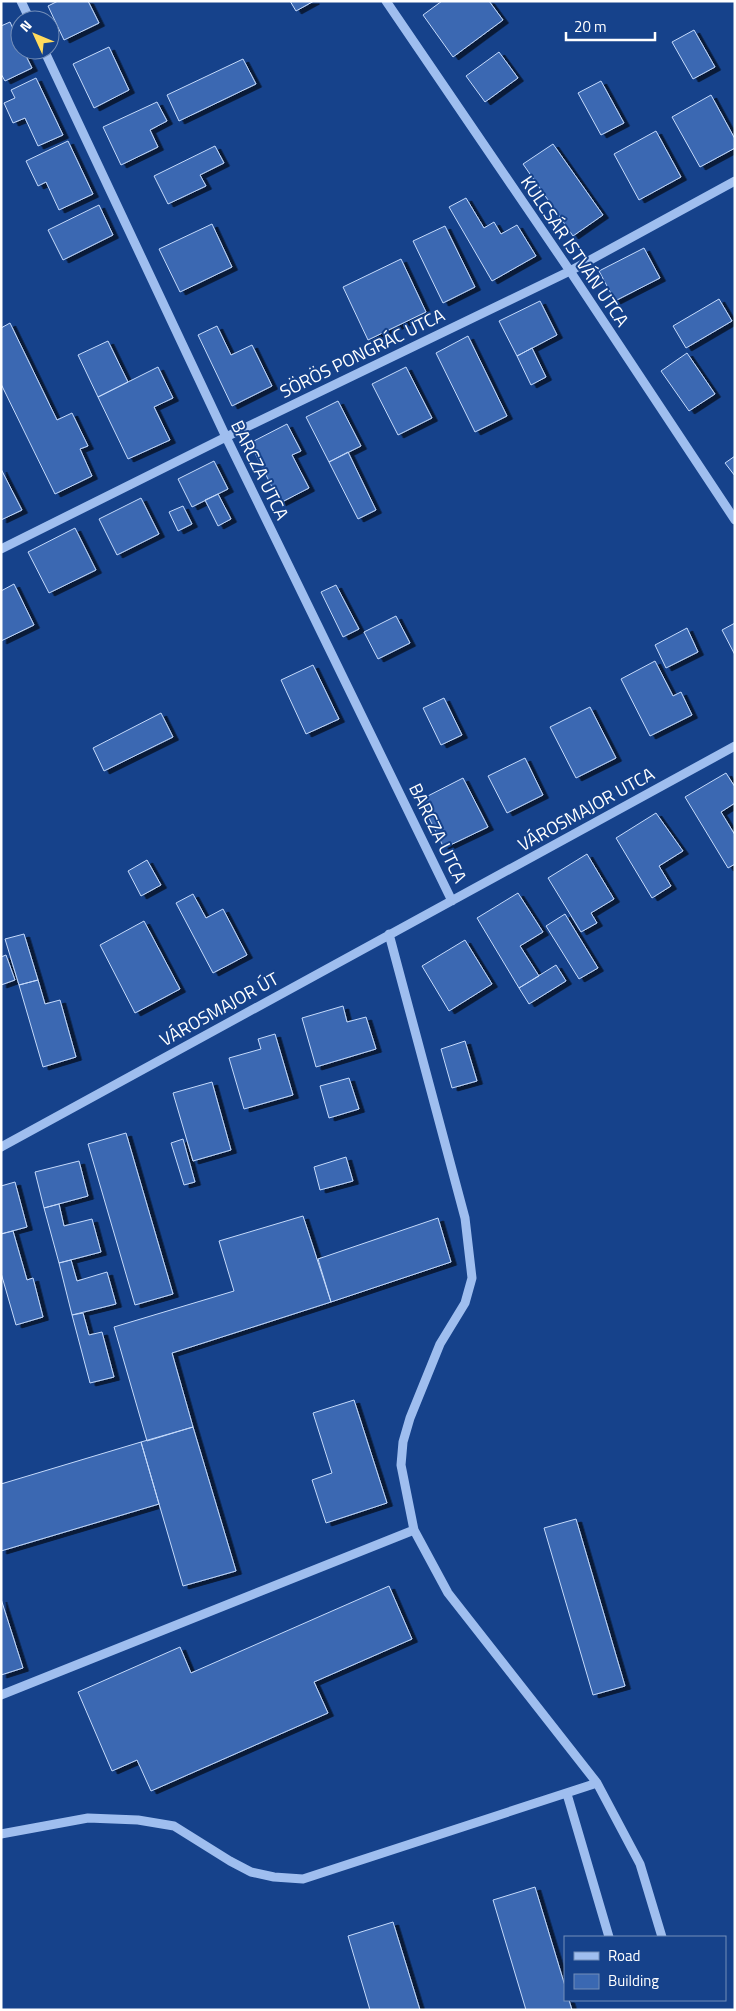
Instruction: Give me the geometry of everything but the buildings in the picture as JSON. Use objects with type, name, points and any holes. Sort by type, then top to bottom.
[{"type":"street","name":"KULCSÁR ISTVÁN UTCA","points":[[386,1],[570,271],[735,520]]},
{"type":"street","name":"BARCZA UTCA","points":[[49,60],[226,437],[452,900]]},
{"type":"street","name":"SÖRÖS PONGRÁC UTCA","points":[[1,549],[226,437],[570,271],[735,181]]},
{"type":"street","name":"VÁROSMAJOR UTCA","points":[[452,900],[735,746]]},
{"type":"street","name":"VÁROSMAJOR ÚT","points":[[1,1147],[452,900]]},
{"type":"street","points":[[389,934],[466,1218],[472,1278],[465,1303],[440,1344],[402,1442],[401,1465],[414,1530],[448,1593],[597,1783],[640,1864],[662,1936]]},
{"type":"street","points":[[1,1695],[414,1530]]},
{"type":"street","points":[[1,1834],[88,1818],[138,1820],[174,1826],[251,1872],[274,1877],[302,1879],[597,1783]]},
{"type":"street","points":[[567,1794],[609,1936]]}]
